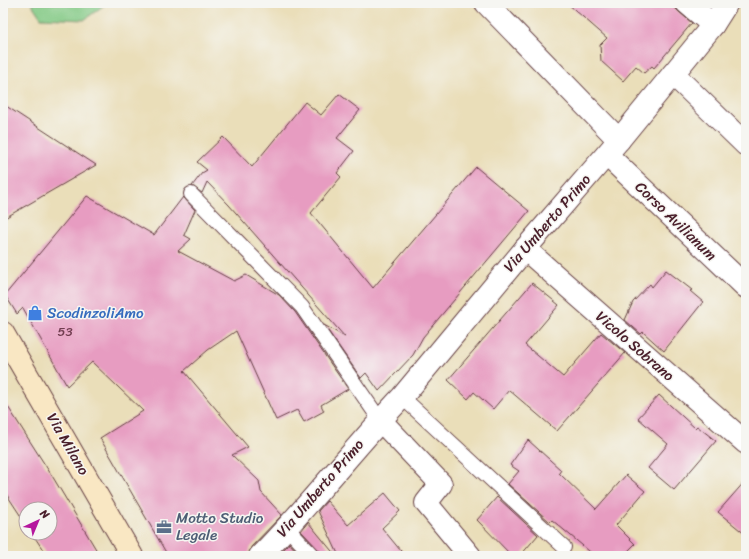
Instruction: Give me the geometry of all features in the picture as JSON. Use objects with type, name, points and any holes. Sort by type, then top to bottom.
[{"type":"main road","name":"Via Milano","points":[[3,333],[132,556]]},
{"type":"street","name":"Corso Avilianum","points":[[486,3],[613,147],[746,288]]},
{"type":"street","points":[[687,3],[713,25]]},
{"type":"street","name":"Via Umberto Primo","points":[[260,556],[287,528],[380,420],[402,397],[525,249],[613,147],[713,25],[727,3]]},
{"type":"street","points":[[673,74],[746,145]]},
{"type":"street","name":"Vicolo Sobrano","points":[[525,249],[746,443]]},
{"type":"street","points":[[380,420],[441,484],[426,502],[470,556]]},
{"type":"lane","points":[[191,194],[302,307],[380,420]]},
{"type":"lane","points":[[402,397],[564,547]]},
{"type":"lane","points":[[287,528],[313,556]]},
{"type":"green space","points":[[31,3],[107,3],[84,20],[41,18]]},
{"type":"building","points":[[567,3],[675,3],[675,8],[692,23],[654,68],[652,66],[644,73],[636,66],[623,81],[601,61],[600,45],[607,38]]},
{"type":"building","points":[[339,94],[360,110],[337,138],[354,151],[337,173],[341,177],[311,213],[373,288],[476,167],[529,211],[423,337],[413,355],[379,391],[366,373],[361,378],[324,325],[345,337],[229,205],[207,182],[202,193],[192,186],[202,173],[207,170],[197,162],[223,137],[252,167],[305,102],[321,115]]},
{"type":"building","points":[[3,104],[96,165],[3,219]]},
{"type":"building","points":[[87,196],[154,235],[183,197],[195,210],[184,235],[191,239],[178,251],[234,281],[246,275],[279,295],[295,312],[348,389],[321,405],[324,411],[304,422],[297,410],[276,420],[236,331],[208,350],[184,371],[248,447],[232,455],[259,481],[261,492],[282,515],[251,547],[248,556],[168,556],[100,438],[143,411],[92,362],[67,386],[23,308],[17,314],[5,295]]},
{"type":"building","points":[[666,270],[692,290],[690,291],[703,302],[664,351],[643,332],[641,334],[625,320],[633,302],[650,284],[652,287]]},
{"type":"building","points":[[532,283],[559,305],[525,345],[563,377],[601,333],[625,353],[557,431],[509,390],[493,409],[474,392],[468,399],[448,380]]},
{"type":"building","points":[[659,395],[695,428],[697,426],[716,441],[674,490],[648,468],[668,444],[638,418]]},
{"type":"building","points":[[3,399],[54,479],[100,556],[47,556],[37,541],[58,541],[58,501],[18,501],[18,512],[3,489]]},
{"type":"building","points":[[528,440],[561,470],[559,473],[596,509],[626,475],[645,491],[616,525],[635,544],[623,556],[595,556],[552,520],[550,522],[508,484],[519,471],[510,465]]},
{"type":"building","points":[[746,480],[746,535],[718,512]]},
{"type":"building","points":[[385,493],[400,511],[382,528],[405,556],[339,556],[318,511],[327,501],[348,525]]},
{"type":"building","points":[[497,497],[538,535],[520,556],[512,556],[477,520]]},
{"type":"building","points":[[308,522],[336,556],[321,556],[319,550],[301,531]]},
{"type":"building","points":[[289,543],[301,556],[277,556],[288,545]]},
{"type":"place","name":"ScodinzoliAmo","points":[[35,313]]},
{"type":"place","name":"Motto Studio Legale","points":[[164,527]]}]
